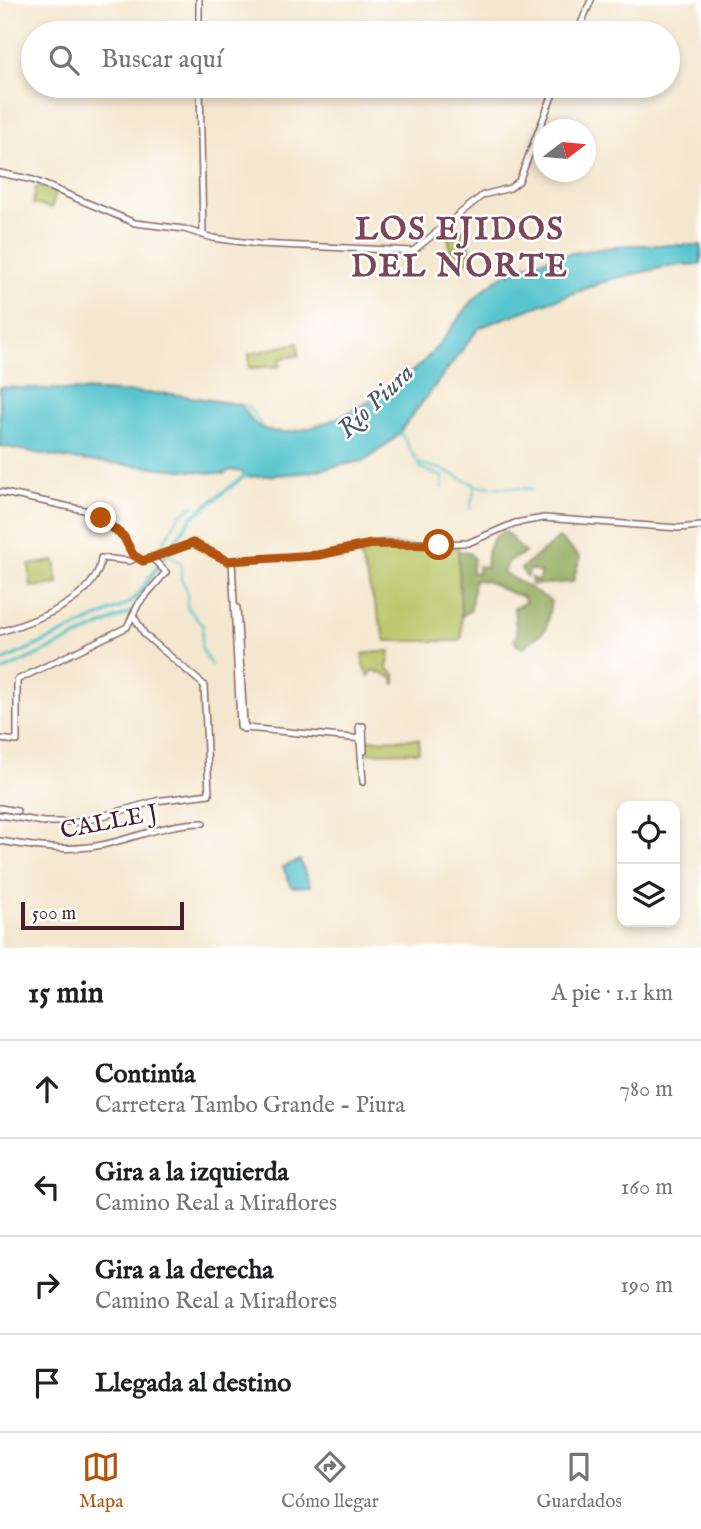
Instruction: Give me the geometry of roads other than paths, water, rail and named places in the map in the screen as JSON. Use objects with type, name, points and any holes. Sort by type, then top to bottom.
[{"type":"street","points":[[199,0],[200,21]]},
{"type":"street","points":[[582,21],[591,0]]},
{"type":"street","points":[[200,98],[203,235]]},
{"type":"street","points":[[0,173],[33,180],[122,220],[288,247],[415,251],[484,195],[510,188],[519,181],[551,98]]},
{"type":"street","points":[[0,492],[93,512],[123,536],[136,558]]},
{"type":"street","points":[[155,562],[161,555],[196,543],[221,560],[233,561],[318,555],[372,544],[468,543],[515,523],[544,518],[678,528],[701,526]]},
{"type":"street","points":[[0,632],[71,603],[100,570],[101,558],[130,561],[136,558],[155,562],[166,572],[141,600],[121,631],[17,680],[17,741],[0,739]]},
{"type":"street","points":[[233,561],[243,726],[248,733],[360,739]]},
{"type":"street","points":[[0,815],[44,822],[90,821],[156,801],[209,794],[204,685],[145,635],[133,616]]},
{"type":"street","points":[[361,726],[364,782]]},
{"type":"street","points":[[0,808],[17,811]]},
{"type":"street","name":"CALLE J","points":[[0,841],[55,850],[84,848],[160,828],[203,823]]},
{"type":"water","name":"Río Piura","points":[[631,245],[701,245],[701,264],[669,266],[612,279],[479,328],[395,438],[366,460],[303,473],[246,477],[242,472],[230,470],[224,474],[69,459],[0,446],[0,387],[171,394],[242,405],[254,423],[272,431],[294,431],[319,425],[371,400],[414,370],[437,347],[477,296],[498,279],[546,259]]},
{"type":"water","points":[[300,860],[310,886],[292,887],[283,867]]},
{"type":"waterway","points":[[247,405],[261,425]]},
{"type":"waterway","points":[[399,430],[421,468],[443,477],[443,489]]},
{"type":"waterway","points":[[418,463],[443,470],[478,486],[533,489]]},
{"type":"waterway","points":[[0,662],[129,603],[138,595],[192,517],[247,474]]},
{"type":"waterway","points":[[470,509],[475,486]]},
{"type":"waterway","points":[[162,550],[161,546],[180,515],[195,504]]},
{"type":"waterway","points":[[167,554],[181,563],[181,579],[187,590],[187,607],[203,626],[201,648],[211,665]]},
{"type":"waterway","points":[[0,672],[133,611]]},
{"type":"district","name":"LOS EJIDOS DEL NORTE","points":[[460,246]]}]
